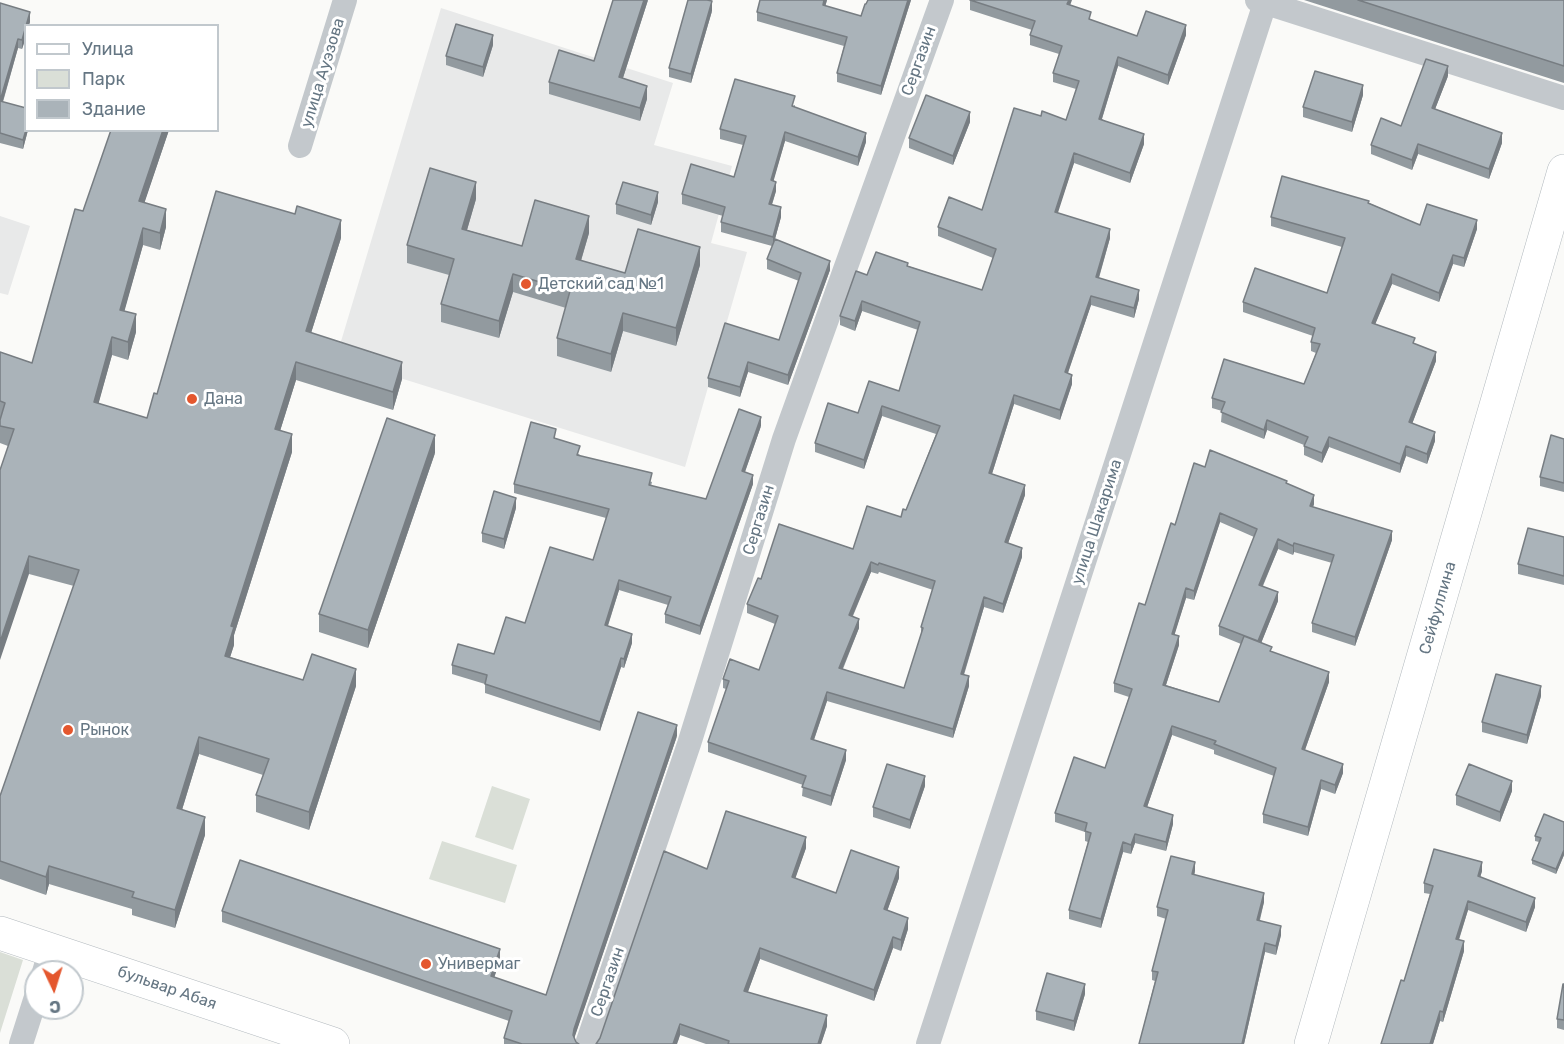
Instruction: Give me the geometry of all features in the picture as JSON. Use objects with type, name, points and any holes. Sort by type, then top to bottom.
[{"type":"main road","name":"Сейфуллина","points":[[1311,1044],[1564,171]]},
{"type":"main road","name":"бульвар Абая","points":[[0,933],[46,960]]},
{"type":"main road","name":"бульвар Абая","points":[[84,971],[333,1044]]},
{"type":"street","name":"улица Ауэзова","points":[[300,146],[345,0]]},
{"type":"street","name":"Сергазин","points":[[587,1044],[689,744],[784,439],[942,0]]},
{"type":"street","points":[[1263,1],[1564,98]]},
{"type":"street","name":"улица Шакарима","points":[[928,1044],[1263,1]]},
{"type":"street","points":[[21,1044],[29,1020]]},
{"type":"shaded area","points":[[441,8],[673,83],[654,145],[732,166],[711,243],[747,252],[685,467],[336,358]]},
{"type":"shaded area","points":[[0,216],[30,226],[8,295],[0,293]]},
{"type":"green space","points":[[492,786],[530,799],[513,850],[475,837]]},
{"type":"green space","points":[[442,841],[517,865],[505,903],[429,879]]},
{"type":"green space","points":[[0,952],[23,960],[0,1033]]},
{"type":"building","points":[[613,0],[644,0],[619,77],[647,86],[640,108],[549,82],[559,50],[594,61]]},
{"type":"building","points":[[688,0],[712,1],[691,74],[669,68]]},
{"type":"building","points":[[760,0],[824,0],[823,5],[861,16],[868,0],[908,0],[881,86],[837,73],[847,37],[757,12]]},
{"type":"building","points":[[970,0],[1069,0],[1067,4],[1091,12],[1089,19],[1137,36],[1146,11],[1186,25],[1168,75],[1118,57],[1099,119],[1144,134],[1130,173],[1074,153],[1055,212],[1110,229],[1096,277],[1139,290],[1134,308],[1091,296],[1065,372],[1072,375],[1060,410],[1014,395],[989,473],[1025,485],[1005,542],[1022,548],[1003,604],[984,597],[961,674],[969,676],[953,729],[827,692],[811,739],[846,750],[831,796],[802,787],[806,776],[708,742],[729,681],[723,679],[730,659],[759,670],[778,616],[747,604],[758,578],[761,579],[779,524],[853,549],[867,506],[901,517],[903,509],[906,510],[940,426],[882,406],[864,460],[815,443],[828,403],[858,413],[869,381],[899,391],[920,322],[862,301],[855,321],[840,316],[856,271],[867,275],[876,252],[908,263],[907,266],[982,290],[996,249],[938,227],[949,197],[982,210],[1014,108],[1041,116],[1042,111],[1066,120],[1079,81],[1053,73],[1062,46],[1030,35],[1035,21]],"holes":[[[871,562],[878,565],[879,563],[935,581],[904,688],[839,668],[859,619],[849,615]]]},
{"type":"building","points":[[1358,0],[1564,0],[1564,66]]},
{"type":"building","points":[[0,3],[30,12],[27,24],[24,24],[22,40],[18,39],[0,101]]},
{"type":"building","points":[[456,24],[493,35],[483,67],[446,56]]},
{"type":"building","points":[[1426,59],[1448,66],[1432,108],[1502,133],[1489,169],[1418,144],[1412,160],[1371,145],[1381,118],[1401,126]]},
{"type":"building","points":[[1315,71],[1363,85],[1352,122],[1303,107]]},
{"type":"building","points":[[735,79],[795,96],[792,106],[866,133],[858,157],[785,132],[771,180],[776,182],[769,204],[781,207],[773,237],[721,222],[725,207],[682,194],[691,164],[734,177],[746,136],[720,129]]},
{"type":"building","points":[[926,95],[970,112],[953,156],[909,138]]},
{"type":"building","points":[[0,101],[24,107],[25,132],[23,140],[0,133]]},
{"type":"building","points":[[110,132],[162,132],[139,201],[166,209],[160,233],[143,228],[120,310],[136,314],[128,342],[112,337],[94,402],[147,418],[154,393],[157,394],[216,191],[295,214],[297,206],[341,220],[306,331],[402,362],[393,392],[296,362],[275,429],[292,434],[231,626],[234,627],[225,656],[303,680],[312,654],[356,669],[309,812],[256,795],[269,759],[199,737],[177,808],[205,817],[175,910],[132,897],[134,892],[49,866],[46,877],[0,861],[0,796],[79,570],[29,556],[0,642],[0,470],[14,429],[0,426],[5,403],[0,401],[0,352],[32,363],[75,209],[83,211]]},
{"type":"building","name":"Детский сад №1","points":[[430,168],[476,182],[462,229],[522,246],[535,200],[589,216],[576,259],[625,273],[638,229],[700,247],[676,328],[623,313],[611,354],[557,338],[570,291],[513,274],[499,321],[441,304],[454,259],[407,245]]},
{"type":"building","points":[[1282,176],[1369,201],[1368,203],[1420,225],[1427,204],[1477,220],[1464,258],[1453,255],[1439,293],[1392,274],[1372,323],[1415,338],[1413,343],[1436,352],[1409,422],[1435,432],[1427,454],[1406,446],[1400,464],[1329,437],[1322,453],[1304,446],[1308,437],[1267,420],[1264,430],[1221,412],[1225,402],[1212,398],[1224,359],[1304,384],[1320,344],[1311,342],[1315,328],[1243,302],[1255,268],[1327,293],[1345,238],[1271,217]]},
{"type":"building","points":[[623,182],[658,192],[651,215],[616,204]]},
{"type":"building","points":[[775,239],[830,261],[788,375],[748,362],[740,387],[708,378],[725,323],[779,340],[801,273],[767,259]]},
{"type":"building","points":[[739,409],[761,417],[742,471],[753,475],[700,626],[665,614],[671,597],[619,580],[605,625],[632,634],[624,659],[621,658],[600,722],[485,684],[487,675],[452,665],[458,644],[494,654],[506,617],[525,623],[550,547],[593,560],[609,509],[514,484],[531,422],[556,429],[554,438],[580,446],[577,455],[652,473],[649,485],[706,499]]},
{"type":"building","points":[[387,418],[435,435],[368,630],[319,614]]},
{"type":"building","points":[[1551,435],[1564,439],[1564,483],[1540,477]]},
{"type":"building","points":[[1210,450],[1287,481],[1286,483],[1314,495],[1310,506],[1392,531],[1355,637],[1312,623],[1334,555],[1294,543],[1293,546],[1278,539],[1259,585],[1278,592],[1258,641],[1219,626],[1257,529],[1220,513],[1194,591],[1186,588],[1172,634],[1179,636],[1163,685],[1219,702],[1244,636],[1272,647],[1270,651],[1329,672],[1302,749],[1343,764],[1335,785],[1321,780],[1308,827],[1263,814],[1276,768],[1214,744],[1216,741],[1172,726],[1144,806],[1173,815],[1166,842],[1135,834],[1131,845],[1123,842],[1101,919],[1069,910],[1091,833],[1085,831],[1087,823],[1055,813],[1074,757],[1105,768],[1132,689],[1114,683],[1139,603],[1145,605],[1171,523],[1175,525],[1194,463],[1205,467]]},
{"type":"building","points":[[494,491],[516,498],[504,539],[482,533]]},
{"type":"building","points":[[1528,528],[1564,537],[1564,576],[1518,564]]},
{"type":"building","points":[[1496,674],[1541,686],[1527,735],[1482,722]]},
{"type":"building","points":[[638,712],[677,725],[574,1029],[573,1035],[579,1044],[522,1044],[504,1038],[512,1011],[222,911],[240,860],[500,949],[491,976],[546,995]]},
{"type":"building","points":[[887,764],[925,776],[910,820],[873,807]]},
{"type":"building","points":[[1469,764],[1512,781],[1500,812],[1456,795]]},
{"type":"building","points":[[726,811],[806,837],[792,877],[836,893],[851,850],[899,867],[884,909],[908,918],[901,940],[893,937],[874,990],[760,948],[744,991],[827,1015],[818,1044],[728,1044],[729,1041],[680,1024],[673,1044],[596,1044],[664,851],[707,869]]},
{"type":"building","points":[[1544,814],[1564,822],[1564,850],[1556,869],[1532,860],[1541,838],[1535,836]]},
{"type":"building","points":[[1434,849],[1482,862],[1478,876],[1535,898],[1526,922],[1468,901],[1456,939],[1464,941],[1443,1012],[1440,1011],[1430,1044],[1381,1044],[1401,980],[1404,981],[1433,886],[1424,883]]},
{"type":"building","points":[[1171,856],[1195,862],[1192,874],[1264,893],[1257,920],[1281,926],[1276,946],[1265,943],[1242,1044],[1139,1044],[1158,972],[1152,971],[1168,910],[1157,907]]},
{"type":"building","points":[[1047,973],[1085,984],[1074,1021],[1036,1011]]},
{"type":"building","points":[[1564,984],[1564,1020],[1557,1019]]},
{"type":"place","name":"Детский сад №1","points":[[526,284]]},
{"type":"place","name":"Дана","points":[[192,399]]},
{"type":"place","name":"Рынок","points":[[68,730]]},
{"type":"place","name":"Универмаг","points":[[426,964]]}]
